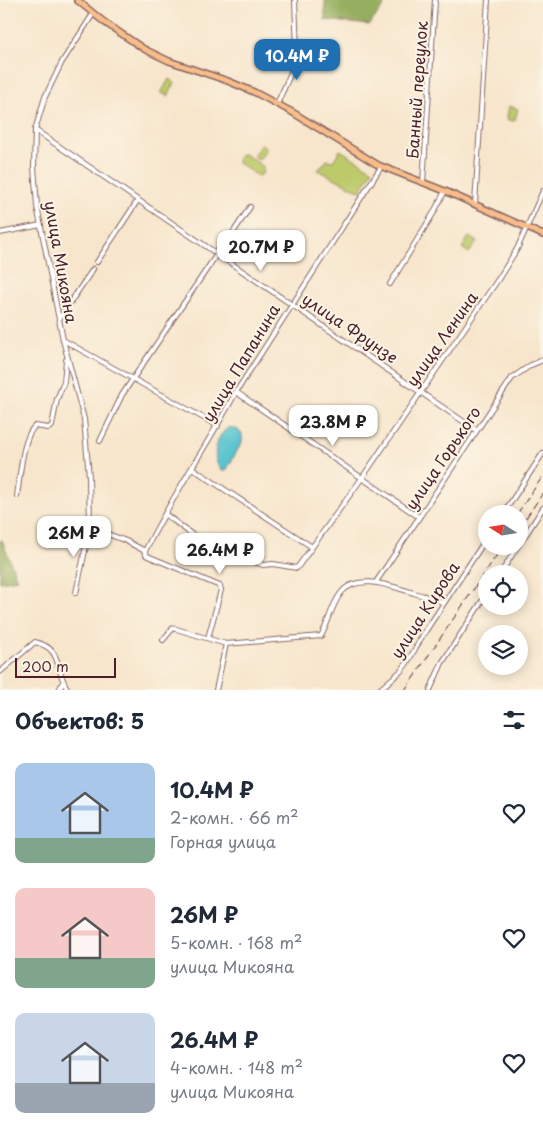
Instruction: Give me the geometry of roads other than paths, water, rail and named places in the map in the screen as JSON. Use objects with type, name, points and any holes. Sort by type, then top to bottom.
[{"type":"main road","points":[[77,0],[93,14],[144,49],[236,84],[277,104],[381,167],[445,191],[543,235]]},
{"type":"street","points":[[277,104],[290,75],[297,50],[295,0]]},
{"type":"street","name":"Банный переулок","points":[[423,183],[436,0]]},
{"type":"street","points":[[475,204],[488,0]]},
{"type":"street","name":"улица Микояна","points":[[76,593],[90,527],[89,476],[84,419],[66,356],[41,225],[34,167],[35,130],[45,97],[62,62],[93,14]]},
{"type":"street","name":"улица Фрунзе","points":[[35,130],[476,430]]},
{"type":"street","name":"улица Папанина","points":[[145,551],[164,514],[218,426],[236,392],[381,167]]},
{"type":"street","points":[[390,284],[445,191]]},
{"type":"street","name":"улица Ленина","points":[[164,514],[212,548],[263,565],[274,564],[297,568],[362,478],[498,280],[517,249],[543,191]]},
{"type":"street","points":[[98,262],[138,200]]},
{"type":"street","points":[[100,441],[122,395],[250,207]]},
{"type":"street","points":[[0,233],[41,225]]},
{"type":"street","points":[[58,319],[93,269]]},
{"type":"street","points":[[63,340],[218,426]]},
{"type":"street","points":[[17,496],[22,456],[31,429],[34,426],[48,428],[52,426],[57,399],[64,382],[66,356]]},
{"type":"street","name":"улица Горького","points":[[376,582],[512,378],[531,365],[543,360]]},
{"type":"street","points":[[236,392],[419,516]]},
{"type":"street","points":[[509,505],[543,454]]},
{"type":"street","points":[[192,468],[312,547]]},
{"type":"street","points":[[528,531],[543,508]]},
{"type":"street","points":[[90,527],[126,541],[145,551],[146,555],[150,557],[220,586],[221,590],[208,638]]},
{"type":"street","name":"улица Кирова","points":[[380,690],[407,663],[478,551]]},
{"type":"street","points":[[164,640],[172,628],[226,644],[322,636],[332,607],[342,592],[353,584],[376,582],[444,603]]},
{"type":"street","points":[[430,690],[442,662],[478,607]]},
{"type":"street","points":[[0,672],[35,642],[43,644],[54,651],[63,682],[68,690]]},
{"type":"street","points":[[216,690],[226,644]]},
{"type":"street","points":[[59,690],[63,682]]},
{"type":"water","points":[[230,427],[242,434],[242,442],[226,471],[222,471],[216,460],[216,447],[221,435]]},
{"type":"railway","points":[[523,505],[543,476]]},
{"type":"railway","points":[[528,515],[543,493]]},
{"type":"railway","points":[[405,690],[497,555]]}]
